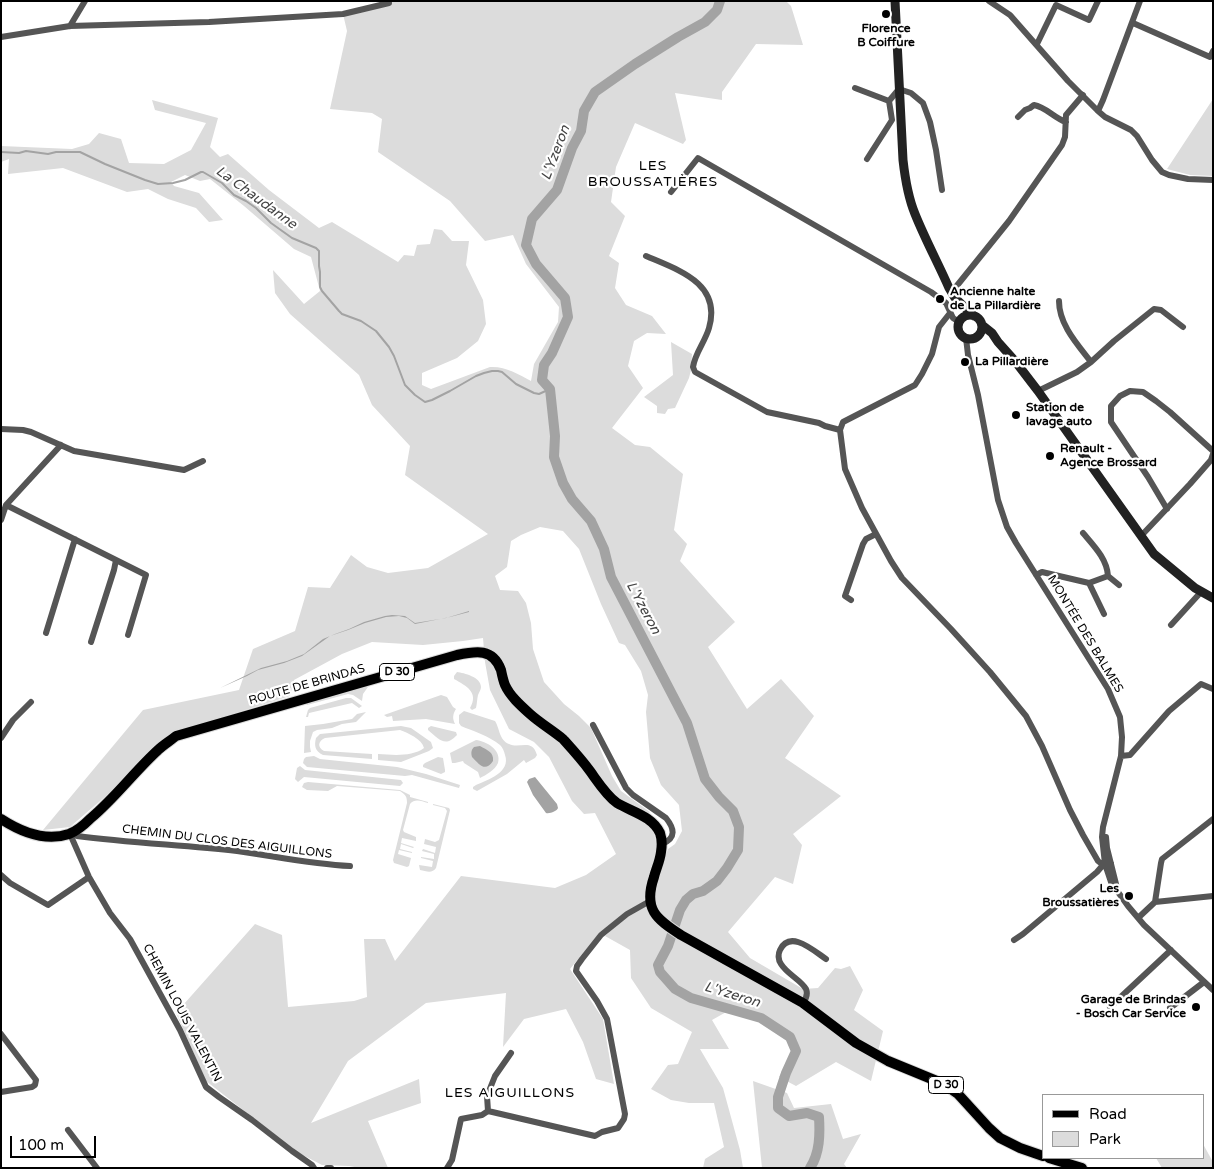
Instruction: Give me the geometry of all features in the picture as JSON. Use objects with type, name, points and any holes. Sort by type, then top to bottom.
[{"type":"main road","points":[[895,1],[903,160],[910,200],[960,310],[958,326],[960,333],[966,338],[973,338],[981,332],[982,325]]},
{"type":"main road","points":[[953,295],[979,319],[982,325],[992,333],[1015,361],[1154,554],[1195,588],[1213,598]]},
{"type":"main road","points":[[960,320],[968,315],[974,316]]},
{"type":"main road","points":[[978,335],[989,337],[998,342]]},
{"type":"main road","name":"ROUTE DE BRINDAS","points":[[72,833],[103,808],[158,750],[176,736],[473,651],[484,652],[494,658],[501,670],[505,686],[518,703],[563,740],[584,763],[604,791],[617,802],[645,817],[653,824],[660,833],[662,844]]},
{"type":"main road","points":[[1,819],[28,833],[56,837],[72,833]]},
{"type":"main road","points":[[650,901],[650,891],[660,858],[662,844]]},
{"type":"main road","name":"D 30","points":[[650,901],[651,908],[658,918],[670,928],[804,1004],[856,1043],[888,1062],[944,1084],[958,1094],[1000,1138],[1042,1156]]},
{"type":"main road","points":[[1052,1159],[1082,1168]]},
{"type":"street","points":[[70,26],[86,1]]},
{"type":"street","points":[[989,1],[1010,15],[1098,111],[1131,130],[1162,172],[1188,179],[1213,180]]},
{"type":"street","points":[[1037,44],[1056,5],[1089,20],[1098,1]]},
{"type":"street","points":[[1098,111],[1140,1]]},
{"type":"street","points":[[1,37],[70,26],[209,22],[332,15],[389,3]]},
{"type":"street","points":[[1133,23],[1210,57],[1213,51]]},
{"type":"street","points":[[855,88],[889,101]]},
{"type":"street","points":[[867,159],[892,120],[889,101],[899,89],[910,92],[923,103],[930,122],[942,190]]},
{"type":"street","points":[[953,295],[1010,221],[1062,145],[1065,137],[1066,115],[1083,95]]},
{"type":"street","points":[[1018,117],[1034,105],[1040,106],[1058,119],[1066,122]]},
{"type":"street","points":[[671,192],[698,158],[930,291],[946,303],[953,318],[960,320]]},
{"type":"street","points":[[646,256],[691,278],[700,285],[707,296],[711,309],[710,323],[706,337],[694,361],[693,367],[695,372],[767,412],[818,423],[840,430]]},
{"type":"street","points":[[1058,301],[1059,311],[1071,336],[1092,362]]},
{"type":"street","points":[[1038,391],[1092,362],[1114,341],[1154,309],[1161,310],[1184,326]]},
{"type":"street","points":[[950,313],[939,327],[932,354],[915,385],[843,422],[840,430],[845,469],[862,508],[902,578],[990,672],[1026,716],[1042,746],[1082,835],[1098,861],[1106,864]]},
{"type":"street","name":"MONTÉE DES BALMES","points":[[966,338],[996,491],[1007,527],[1108,689],[1120,717],[1121,756],[1102,837],[1106,864]]},
{"type":"street","points":[[1141,536],[1167,509],[1211,460],[1213,452],[1170,412],[1143,392],[1130,391],[1120,396],[1111,406],[1111,422],[1167,509]]},
{"type":"street","points":[[1,429],[31,432],[74,451],[184,470],[203,461]]},
{"type":"street","points":[[1,520],[6,505],[61,445]]},
{"type":"street","points":[[6,505],[146,575],[128,635]]},
{"type":"street","points":[[1084,533],[1108,568],[1108,576]]},
{"type":"street","points":[[851,600],[845,596],[863,544],[866,539],[876,534]]},
{"type":"street","points":[[46,633],[75,539]]},
{"type":"street","points":[[91,642],[116,560]]},
{"type":"street","name":"MONTÉE DES BALMES","points":[[1036,575],[1042,572],[1089,583]]},
{"type":"street","points":[[1104,614],[1089,583],[1108,576]]},
{"type":"street","points":[[1108,576],[1119,585]]},
{"type":"street","points":[[1171,626],[1201,592]]},
{"type":"street","points":[[1121,756],[1130,755],[1169,711],[1201,684],[1213,689]]},
{"type":"street","points":[[1,738],[13,720],[31,702]]},
{"type":"street","points":[[593,725],[626,788],[666,818],[673,828],[670,840],[662,844]]},
{"type":"street","points":[[1155,902],[1162,860],[1213,819]]},
{"type":"street","name":"CHEMIN DU CLOS DES AIGUILLONS","points":[[72,833],[77,836],[101,839],[237,852],[325,865],[350,866]]},
{"type":"street","name":"CHEMIN LOUIS VALENTIN","points":[[72,833],[89,876],[110,913],[130,939],[180,1030],[206,1087],[314,1168]]},
{"type":"street","points":[[1106,864],[1112,885],[1138,918],[1213,990]]},
{"type":"street","points":[[1014,940],[1106,864]]},
{"type":"street","points":[[1,876],[48,905],[89,876]]},
{"type":"street","points":[[1138,918],[1155,902],[1213,896]]},
{"type":"street","points":[[446,1168],[452,1160],[461,1119],[482,1115],[488,1111],[595,1136],[618,1128],[622,1124],[625,1114],[623,1100],[607,1019],[576,971],[577,966],[601,935],[627,914],[650,901]]},
{"type":"street","points":[[804,1004],[807,996],[806,990],[780,963],[778,955],[781,947],[793,940],[800,942],[826,959]]},
{"type":"street","points":[[1110,1007],[1171,950]]},
{"type":"street","points":[[1170,1008],[1204,982]]},
{"type":"street","points":[[1,1034],[36,1080],[35,1085],[32,1087],[1,1092]]},
{"type":"street","points":[[488,1111],[487,1096],[495,1076],[511,1054]]},
{"type":"street","points":[[68,1130],[97,1168]]},
{"type":"green space","points":[[394,1],[786,1],[791,6],[803,45],[756,44],[722,92],[722,100],[675,93],[686,140],[683,144],[635,123],[616,167],[611,202],[625,216],[609,256],[619,263],[615,288],[626,305],[652,316],[666,334],[647,333],[634,341],[628,366],[643,388],[612,428],[635,445],[650,447],[683,474],[674,530],[687,544],[680,561],[735,622],[708,647],[747,709],[781,679],[814,716],[785,758],[841,796],[793,834],[802,845],[793,884],[775,877],[728,932],[750,958],[803,989],[818,988],[835,968],[841,969],[850,966],[863,990],[854,1010],[883,1031],[871,1081],[836,1062],[796,1086],[779,1077],[793,1051],[788,1039],[761,1022],[728,1011],[712,1020],[729,1049],[700,1049],[723,1088],[743,1168],[703,1168],[705,1159],[724,1147],[714,1103],[689,1103],[671,1100],[651,1089],[668,1065],[678,1064],[692,1032],[651,1008],[631,978],[630,950],[605,936],[628,915],[645,904],[655,888],[668,849],[675,844],[682,831],[679,805],[661,785],[650,758],[646,712],[648,695],[641,671],[625,645],[619,643],[579,549],[563,531],[540,527],[511,541],[507,567],[495,576],[500,590],[518,591],[526,603],[531,623],[533,649],[544,682],[564,704],[591,728],[612,776],[621,791],[650,812],[644,821],[654,833],[657,848],[646,885],[644,902],[600,932],[570,969],[603,1019],[614,1084],[596,1079],[583,1042],[566,1009],[524,1019],[503,1047],[506,993],[426,1003],[348,1061],[311,1123],[419,1079],[421,1103],[368,1121],[388,1168],[322,1165],[297,1152],[206,1081],[176,1013],[255,924],[282,935],[288,1007],[354,1001],[367,997],[364,939],[385,939],[395,961],[461,876],[555,888],[586,875],[616,854],[595,813],[584,814],[572,801],[549,757],[534,742],[509,729],[490,690],[483,638],[423,645],[372,642],[342,654],[294,680],[290,696],[175,732],[70,827],[43,830],[143,710],[239,690],[253,649],[295,631],[308,587],[330,588],[351,555],[367,567],[388,573],[428,568],[488,534],[405,475],[410,446],[372,405],[359,375],[290,314],[275,293],[273,270],[304,304],[320,291],[311,257],[294,249],[210,179],[200,181],[185,175],[171,182],[174,186],[199,193],[223,220],[209,222],[196,208],[168,199],[148,189],[127,192],[63,168],[8,174],[9,159],[1,162],[1,146],[72,149],[89,144],[99,133],[121,139],[129,163],[164,164],[191,150],[206,123],[155,110],[152,100],[218,118],[210,147],[220,157],[228,154],[269,190],[319,228],[332,222],[398,262],[404,255],[414,256],[417,245],[430,244],[434,229],[442,230],[452,241],[469,241],[466,265],[483,300],[486,324],[478,341],[457,358],[422,373],[422,385],[431,389],[490,367],[506,369],[531,381],[534,364],[558,322],[559,307],[526,264],[513,235],[485,241],[450,201],[378,152],[382,119],[372,113],[330,109],[347,31],[343,14]]},
{"type":"green space","points":[[1213,99],[1213,176],[1190,175],[1167,169]]},
{"type":"green space","points":[[671,342],[692,354],[691,370],[675,408],[668,409],[665,414],[657,413],[657,406],[644,397],[673,375]]},
{"type":"green space","points":[[457,672],[472,676],[480,684],[481,688],[476,708],[472,710],[470,708],[473,698],[472,694],[467,687],[454,679]]},
{"type":"green space","points":[[364,685],[368,687],[363,694],[362,701],[348,694],[307,705],[306,702]]},
{"type":"green space","points":[[441,695],[447,697],[456,709],[453,716],[455,724],[426,719],[393,721],[392,716],[387,717],[384,715]]},
{"type":"green space","points":[[351,698],[362,706],[359,708],[352,703],[309,713],[308,717],[306,717],[310,708]]},
{"type":"green space","points":[[464,711],[495,721],[503,740],[513,745],[529,745],[535,750],[537,755],[526,763],[524,760],[507,774],[477,791],[473,789],[476,785],[502,771],[506,761],[504,751],[500,745],[486,736],[461,726],[459,715]]},
{"type":"green space","points":[[366,712],[356,722],[313,732],[310,741],[311,752],[304,753],[305,726],[352,719],[357,714]]},
{"type":"green space","points":[[401,726],[411,728],[431,742],[433,748],[401,762],[378,760],[378,754],[408,754],[424,748],[418,739],[400,730],[325,738],[320,742],[319,746],[324,751],[372,754],[372,759],[323,755],[316,748],[316,738],[320,734]]},
{"type":"green space","points":[[431,726],[456,732],[457,735],[449,741],[442,741],[428,730]]},
{"type":"green space","points":[[476,740],[492,747],[499,758],[495,768],[480,778],[478,772],[463,761],[452,763],[450,753]]},
{"type":"green space","points":[[314,756],[320,759],[397,767],[460,785],[459,788],[412,775],[405,776],[307,767],[303,763],[306,757]]},
{"type":"green space","points":[[438,757],[443,758],[445,772],[441,774],[423,767],[425,763]]},
{"type":"green space","points":[[300,766],[305,770],[401,780],[403,783],[400,786],[304,777],[298,782],[295,779],[297,768]]},
{"type":"green space","points":[[304,783],[400,790],[410,795],[410,797],[428,802],[416,801],[410,804],[403,830],[416,837],[416,841],[402,838],[401,843],[414,847],[401,844],[400,849],[412,853],[399,850],[398,854],[411,858],[409,866],[394,863],[393,860],[407,803],[404,794],[400,791],[337,786],[328,791],[307,790],[302,787]]},
{"type":"green space","points":[[433,804],[449,808],[450,810],[436,868],[429,872],[420,870],[419,865],[432,867],[433,861],[421,857],[434,859],[434,854],[422,851],[423,849],[435,853],[436,847],[424,844],[425,839],[435,842],[439,840],[447,811],[445,808]]},
{"type":"green space","points":[[753,1081],[787,1093],[794,1108],[831,1104],[843,1139],[861,1134],[844,1164],[847,1168],[762,1168]]},
{"type":"green space","points":[[1204,1146],[1213,1162],[1213,1168],[1162,1168],[1157,1159],[1204,1159]]},
{"type":"shaded area","points":[[392,615],[405,616],[415,623],[441,619],[415,624],[407,618],[399,616],[386,617],[331,636],[364,622],[385,616]]},
{"type":"shaded area","points":[[330,636],[302,656],[258,670],[220,688],[261,668],[304,654],[323,639]]},
{"type":"shaded area","points":[[480,746],[492,755],[493,761],[485,767],[472,757],[473,748]]},
{"type":"shaded area","points":[[535,777],[557,804],[558,808],[555,811],[546,813],[533,795],[527,782]]},
{"type":"waterway","name":"L'Yzeron","points":[[720,1],[717,10],[705,22],[635,64],[595,92],[584,111],[581,131],[572,148],[557,190],[532,219],[526,245],[536,264],[565,298],[568,317],[552,353],[544,365],[542,380],[550,389],[555,436],[554,457],[563,483],[572,499],[591,521],[604,549],[611,577],[687,723],[705,779],[733,811],[739,827],[738,850],[727,868],[717,881],[686,900],[680,910],[668,946],[658,965],[660,972],[675,989],[691,998],[761,1018],[790,1037],[796,1051],[778,1097],[778,1108],[789,1116],[807,1113],[819,1117],[818,1150],[810,1168]]},
{"type":"waterway","name":"La Chaudanne","points":[[1,152],[19,153],[26,151],[48,154],[80,152],[105,164],[158,184],[185,180],[203,172],[222,183],[234,195],[256,208],[271,223],[292,238],[319,251],[320,287],[322,291],[342,314],[361,321],[376,331],[394,356],[405,385],[425,402],[450,391],[476,376],[492,371],[502,372],[516,384],[534,393],[539,394],[550,389]]},
{"type":"place","name":"Florence B Coiffure","points":[[886,14]]},
{"type":"place","name":"Ancienne halte de La Pillardière","points":[[940,299]]},
{"type":"place","name":"La Pillardière","points":[[965,362]]},
{"type":"place","name":"Station de lavage auto","points":[[1016,415]]},
{"type":"place","name":"Renault - Agence Brossard","points":[[1050,456]]},
{"type":"place","name":"Les Broussatières","points":[[1129,896]]},
{"type":"place","name":"Garage de Brindas - Bosch Car Service","points":[[1196,1007]]},
{"type":"district","name":"LES BROUSSATIÈRES","points":[[653,174]]},
{"type":"district","name":"LES AIGUILLONS","points":[[510,1093]]}]
